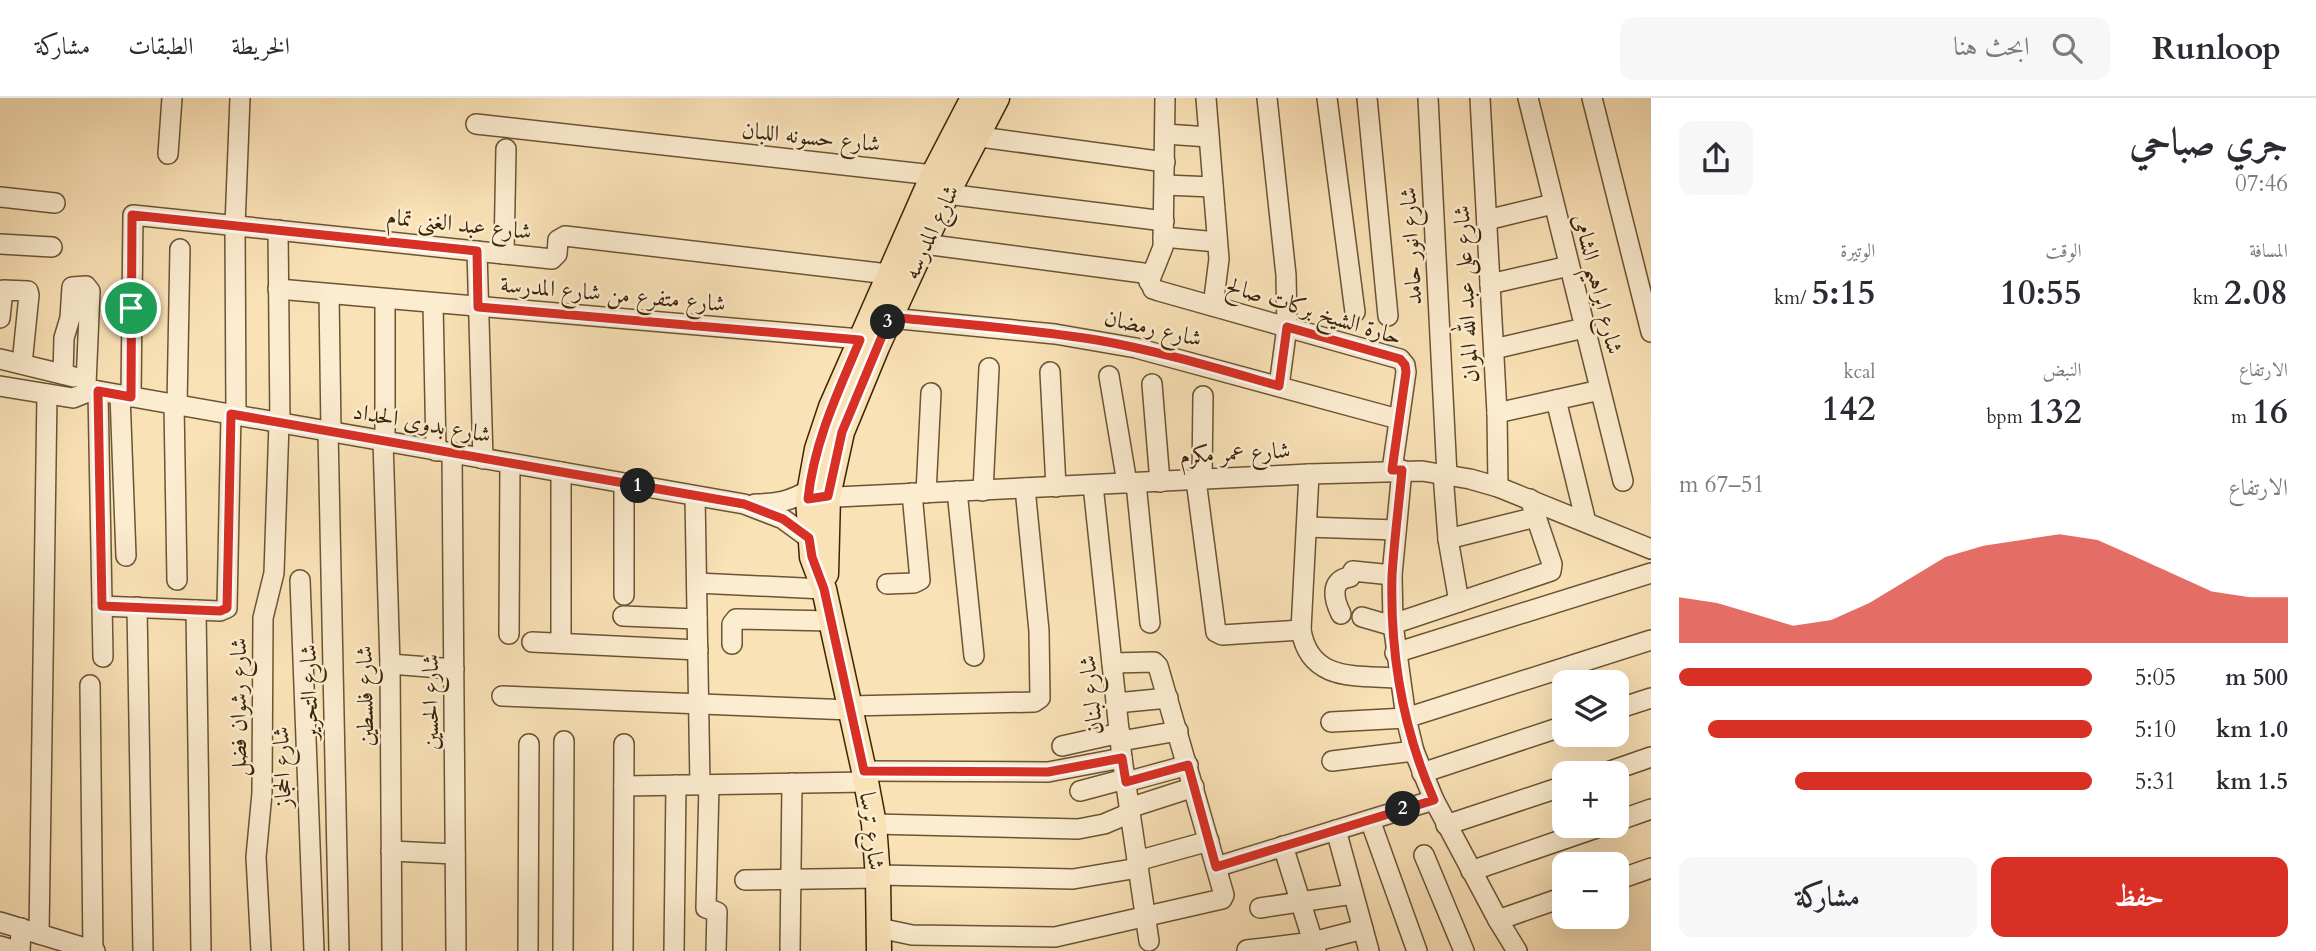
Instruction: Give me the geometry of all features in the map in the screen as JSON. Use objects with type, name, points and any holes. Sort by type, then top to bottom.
[{"type":"main road","name":"شارع المدرسه","points":[[966,135],[973,98]]},
{"type":"main road","name":"شارع المدرسه","points":[[824,589],[812,557],[809,538],[824,428],[888,274],[966,135],[997,98]]},
{"type":"main road","name":"شارع المدرسه","points":[[824,589],[815,495],[890,317],[924,244],[940,185]]},
{"type":"main road","name":"شارع ترسا","points":[[824,589],[873,824],[878,876],[879,940]]},
{"type":"street","points":[[168,154],[172,98]]},
{"type":"street","points":[[102,606],[224,611],[228,604],[240,98]]},
{"type":"street","points":[[1149,282],[1154,264],[1162,252],[1164,229],[1165,98]]},
{"type":"street","points":[[1206,98],[1219,259],[1213,306]]},
{"type":"street","points":[[1267,98],[1286,275],[1287,327],[1279,386]]},
{"type":"street","points":[[1328,98],[1355,312]]},
{"type":"street","points":[[1367,98],[1388,316]]},
{"type":"street","name":"شارع انور حامد","points":[[1428,98],[1448,539],[1459,602]]},
{"type":"street","name":"شارع على عبد الله الموان","points":[[1480,98],[1497,413],[1498,487]]},
{"type":"street","name":"شارع ابراهيم الشامى","points":[[1528,98],[1623,481]]},
{"type":"street","points":[[1592,98],[1651,332]]},
{"type":"street","name":"شارع حسونه اللبان","points":[[476,124],[940,185],[1217,242]]},
{"type":"street","points":[[1165,134],[1209,137]]},
{"type":"street","points":[[966,135],[1165,162]]},
{"type":"street","points":[[504,254],[506,149]]},
{"type":"street","points":[[1165,185],[1213,187]]},
{"type":"street","points":[[0,197],[55,203]]},
{"type":"street","points":[[1487,219],[1553,204]]},
{"type":"street","name":"شارع عبد الغنى تمام","points":[[126,396],[132,215],[552,259],[557,254],[558,240],[565,236],[888,274]]},
{"type":"street","name":"شارع رشوان فضل","points":[[261,951],[256,857],[262,793],[263,618],[274,573],[279,423],[278,230]]},
{"type":"street","points":[[0,244],[52,247]]},
{"type":"street","name":"حارة الشيخ بركات صالح","points":[[924,244],[1143,273],[1148,276],[1153,289],[1400,359],[1406,372],[1398,419],[1396,530],[1392,575],[1395,653],[1406,718],[1414,751],[1434,800],[1517,951]]},
{"type":"street","points":[[177,580],[175,405],[180,249]]},
{"type":"street","points":[[477,251],[483,459]]},
{"type":"street","points":[[1490,284],[1569,266]]},
{"type":"street","points":[[63,374],[64,334],[71,313],[72,286],[86,286],[90,290],[103,657]]},
{"type":"street","name":"شارع متفرع من شارع المدرسة","points":[[278,289],[860,340]]},
{"type":"street","points":[[0,318],[3,290],[27,291],[29,295],[22,364]]},
{"type":"street","name":"شارع التحرير","points":[[329,294],[340,951]]},
{"type":"street","name":"شارع فلسطين","points":[[385,299],[384,441],[390,664],[392,951]]},
{"type":"street","name":"شارع الحسين","points":[[433,303],[444,452],[454,669],[456,951]]},
{"type":"street","name":"شارع رمضان","points":[[890,317],[1098,340],[1173,356],[1398,419]]},
{"type":"street","points":[[1494,349],[1584,328]]},
{"type":"street","points":[[0,359],[75,377],[92,388]]},
{"type":"street","points":[[983,491],[989,368]]},
{"type":"street","points":[[1049,372],[1056,487]]},
{"type":"street","points":[[1109,376],[1131,483],[1150,624]]},
{"type":"street","points":[[1152,384],[1160,482]]},
{"type":"street","points":[[0,386],[73,398],[92,388]]},
{"type":"street","name":"شارع بدوى الحداد","points":[[92,388],[175,405],[744,504],[783,519],[809,538]]},
{"type":"street","points":[[1497,413],[1600,390]]},
{"type":"street","points":[[887,584],[914,583],[920,580],[919,493],[931,393]]},
{"type":"street","points":[[0,946],[18,951],[30,931],[47,394]]},
{"type":"street","points":[[126,396],[126,556]]},
{"type":"street","points":[[1203,396],[1199,479],[1216,632],[1222,635],[1301,630]]},
{"type":"street","points":[[1556,400],[1586,522]]},
{"type":"street","points":[[509,634],[510,464]]},
{"type":"street","name":"شارع عمر مكرم","points":[[815,495],[983,491],[1397,470],[1445,474],[1498,487],[1533,508],[1586,522],[1651,549]]},
{"type":"street","points":[[561,472],[561,643]]},
{"type":"street","points":[[1309,474],[1301,630],[1303,645],[1311,658],[1323,668],[1337,673],[1399,678]]},
{"type":"street","points":[[624,483],[624,596]]},
{"type":"street","name":"شارع لبنان","points":[[1093,485],[1125,781],[1149,941]]},
{"type":"street","points":[[502,696],[850,708],[1039,700],[1039,631],[1025,488]]},
{"type":"street","points":[[957,491],[974,656]]},
{"type":"street","name":"شارع بدوى الحداد","points":[[744,504],[782,502],[815,495]]},
{"type":"street","points":[[695,496],[698,704],[704,785],[706,908],[717,912],[716,951]]},
{"type":"street","points":[[1362,617],[1393,625],[1551,571],[1552,564],[1533,508],[1448,539]]},
{"type":"street","points":[[1307,527],[1396,530]]},
{"type":"street","points":[[1341,614],[1334,596],[1337,582],[1341,578],[1350,578],[1353,571],[1392,575]]},
{"type":"street","points":[[1395,653],[1651,573]]},
{"type":"street","name":"شارع الحجاز","points":[[300,580],[314,951]]},
{"type":"street","points":[[697,583],[824,589]]},
{"type":"street","points":[[137,607],[143,951]]},
{"type":"street","points":[[196,610],[201,951]]},
{"type":"street","points":[[623,616],[697,619]]},
{"type":"street","points":[[732,645],[732,624],[736,619],[831,621]]},
{"type":"street","points":[[1331,722],[1406,718],[1651,640]]},
{"type":"street","points":[[532,642],[698,650]]},
{"type":"street","points":[[879,940],[888,932],[912,935],[1055,937],[1222,899],[1224,895],[1157,663],[1112,663]]},
{"type":"street","points":[[390,664],[454,669]]},
{"type":"street","points":[[0,922],[94,951],[90,685]]},
{"type":"street","points":[[1116,702],[1168,698]]},
{"type":"street","points":[[1629,705],[1651,698]]},
{"type":"street","points":[[1422,773],[1552,730]]},
{"type":"street","points":[[624,786],[792,783],[865,776],[1048,772],[1121,744],[1178,731]]},
{"type":"street","points":[[563,951],[564,741]]},
{"type":"street","points":[[528,951],[529,744]]},
{"type":"street","points":[[623,951],[624,744]]},
{"type":"street","points":[[1062,746],[1121,744]]},
{"type":"street","points":[[1332,761],[1414,751]]},
{"type":"street","points":[[1629,765],[1651,757]]},
{"type":"street","points":[[1080,791],[1188,765]]},
{"type":"street","points":[[790,951],[792,783]]},
{"type":"street","points":[[674,951],[676,785]]},
{"type":"street","points":[[873,824],[1078,829],[1104,824],[1129,811],[1194,787]]},
{"type":"street","points":[[1446,825],[1552,790]]},
{"type":"street","points":[[1216,867],[1434,800]]},
{"type":"street","points":[[1629,817],[1651,809]]},
{"type":"street","points":[[1370,820],[1417,951]]},
{"type":"street","points":[[1336,830],[1369,951]]},
{"type":"street","points":[[1471,871],[1567,838]]},
{"type":"street","points":[[745,880],[878,876],[1073,879],[1137,864],[1209,841]]},
{"type":"street","points":[[1283,846],[1314,947]]},
{"type":"street","points":[[391,850],[455,854]]},
{"type":"street","points":[[1424,855],[1464,951]]},
{"type":"street","points":[[1629,876],[1651,868]]},
{"type":"street","points":[[1260,908],[1353,894]]},
{"type":"street","points":[[1498,920],[1552,901]]},
{"type":"street","points":[[1247,950],[1314,947],[1363,929]]},
{"type":"route","points":[[132,215],[477,251],[478,307],[860,340],[831,407],[817,449],[808,499],[828,496],[842,432],[890,317],[1098,340],[1173,356],[1279,386],[1287,327],[1400,359],[1406,372],[1392,470],[1402,470],[1392,575],[1392,624],[1406,718],[1414,751],[1434,800],[1216,867],[1188,765],[1126,782],[1122,758],[1048,772],[864,771],[824,589],[812,557],[809,538],[783,519],[744,504],[231,414],[227,608],[220,611],[102,606],[98,391],[131,397],[131,308],[132,215]]}]
